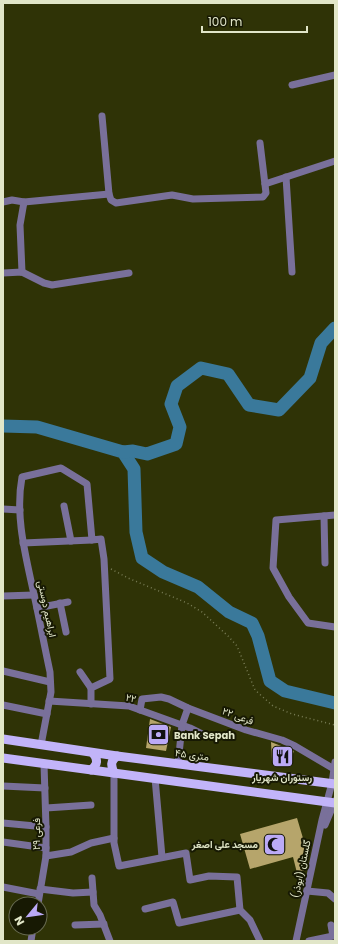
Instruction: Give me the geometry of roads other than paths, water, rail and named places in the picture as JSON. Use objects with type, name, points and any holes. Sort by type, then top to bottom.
[{"type":"main road","name":"۴۵ متری","points":[[3,739],[93,753],[333,784]]},
{"type":"main road","points":[[91,770],[96,766],[97,761],[93,753]]},
{"type":"main road","points":[[114,773],[111,763],[113,758],[117,756]]},
{"type":"main road","points":[[3,758],[333,802]]},
{"type":"street","points":[[292,85],[335,75]]},
{"type":"street","points":[[102,116],[110,194],[111,200],[116,203],[172,195],[192,199],[263,197],[266,193],[260,143]]},
{"type":"street","points":[[265,184],[335,161]]},
{"type":"street","points":[[286,177],[292,272]]},
{"type":"street","points":[[3,202],[12,200],[24,202],[110,194]]},
{"type":"street","points":[[22,272],[20,225],[24,202]]},
{"type":"street","points":[[3,273],[22,272],[44,283],[52,285],[129,273]]},
{"type":"street","name":"ابراهیم دوستی","points":[[41,745],[51,692],[50,672],[23,543],[20,510],[22,477],[61,468],[87,484],[92,540]]},
{"type":"street","points":[[64,506],[71,541]]},
{"type":"street","points":[[3,509],[20,510]]},
{"type":"street","points":[[324,516],[325,563]]},
{"type":"street","points":[[335,516],[276,520],[274,568],[288,597],[308,623],[335,627]]},
{"type":"street","points":[[23,543],[101,539],[105,566],[110,679],[91,688]]},
{"type":"street","points":[[3,596],[34,595]]},
{"type":"street","points":[[37,608],[68,602]]},
{"type":"street","points":[[60,603],[66,632]]},
{"type":"street","points":[[3,671],[50,682]]},
{"type":"street","points":[[80,672],[91,688],[91,704]]},
{"type":"street","name":"فرعی ۲۲","points":[[140,710],[142,699],[161,697],[169,699],[188,708],[246,730],[288,743],[334,766]]},
{"type":"street","name":"۲۲","points":[[49,701],[129,706],[182,725],[204,735]]},
{"type":"street","points":[[3,705],[46,714]]},
{"type":"street","points":[[178,764],[182,725],[188,708]]},
{"type":"street","name":"فرعی ۲۹","points":[[39,896],[46,852],[44,764]]},
{"type":"street","name":"گلستان (ابوذر)","points":[[296,941],[333,802],[334,766]]},
{"type":"street","points":[[114,773],[114,843],[119,866],[186,853],[190,880],[209,876],[237,877],[240,910],[250,920],[260,941]]},
{"type":"street","points":[[154,778],[162,857]]},
{"type":"street","points":[[3,786],[45,788]]},
{"type":"street","points":[[46,808],[91,804]]},
{"type":"street","points":[[3,823],[46,828]]},
{"type":"street","points":[[3,842],[46,852],[71,852],[91,843],[114,838]]},
{"type":"street","points":[[92,878],[94,905],[104,924],[110,941]]},
{"type":"street","points":[[3,886],[40,892],[93,892]]},
{"type":"street","points":[[309,891],[328,893],[335,899]]},
{"type":"street","name":"گلستان (ابوذر)","points":[[301,941],[309,891]]},
{"type":"street","points":[[145,909],[173,902],[178,923],[240,910]]},
{"type":"street","points":[[75,925],[104,924]]},
{"type":"street","points":[[309,941],[333,936],[331,925]]},
{"type":"waterway","points":[[123,452],[133,451],[147,454],[176,444],[180,427],[171,404],[177,386],[201,368],[228,374],[249,405],[279,410],[310,378],[321,343],[335,328]]},
{"type":"waterway","points":[[3,426],[37,427],[123,452],[134,469],[136,532],[142,558],[163,572],[198,587],[229,612],[252,623],[258,636],[270,681],[285,691],[335,703]]},
{"type":"place","name":"Bank Sepah","points":[[158,735]]},
{"type":"place","name":"رستوران شهریار","points":[[282,757]]},
{"type":"place","name":"مسجد علی اصغر","points":[[274,844]]}]
